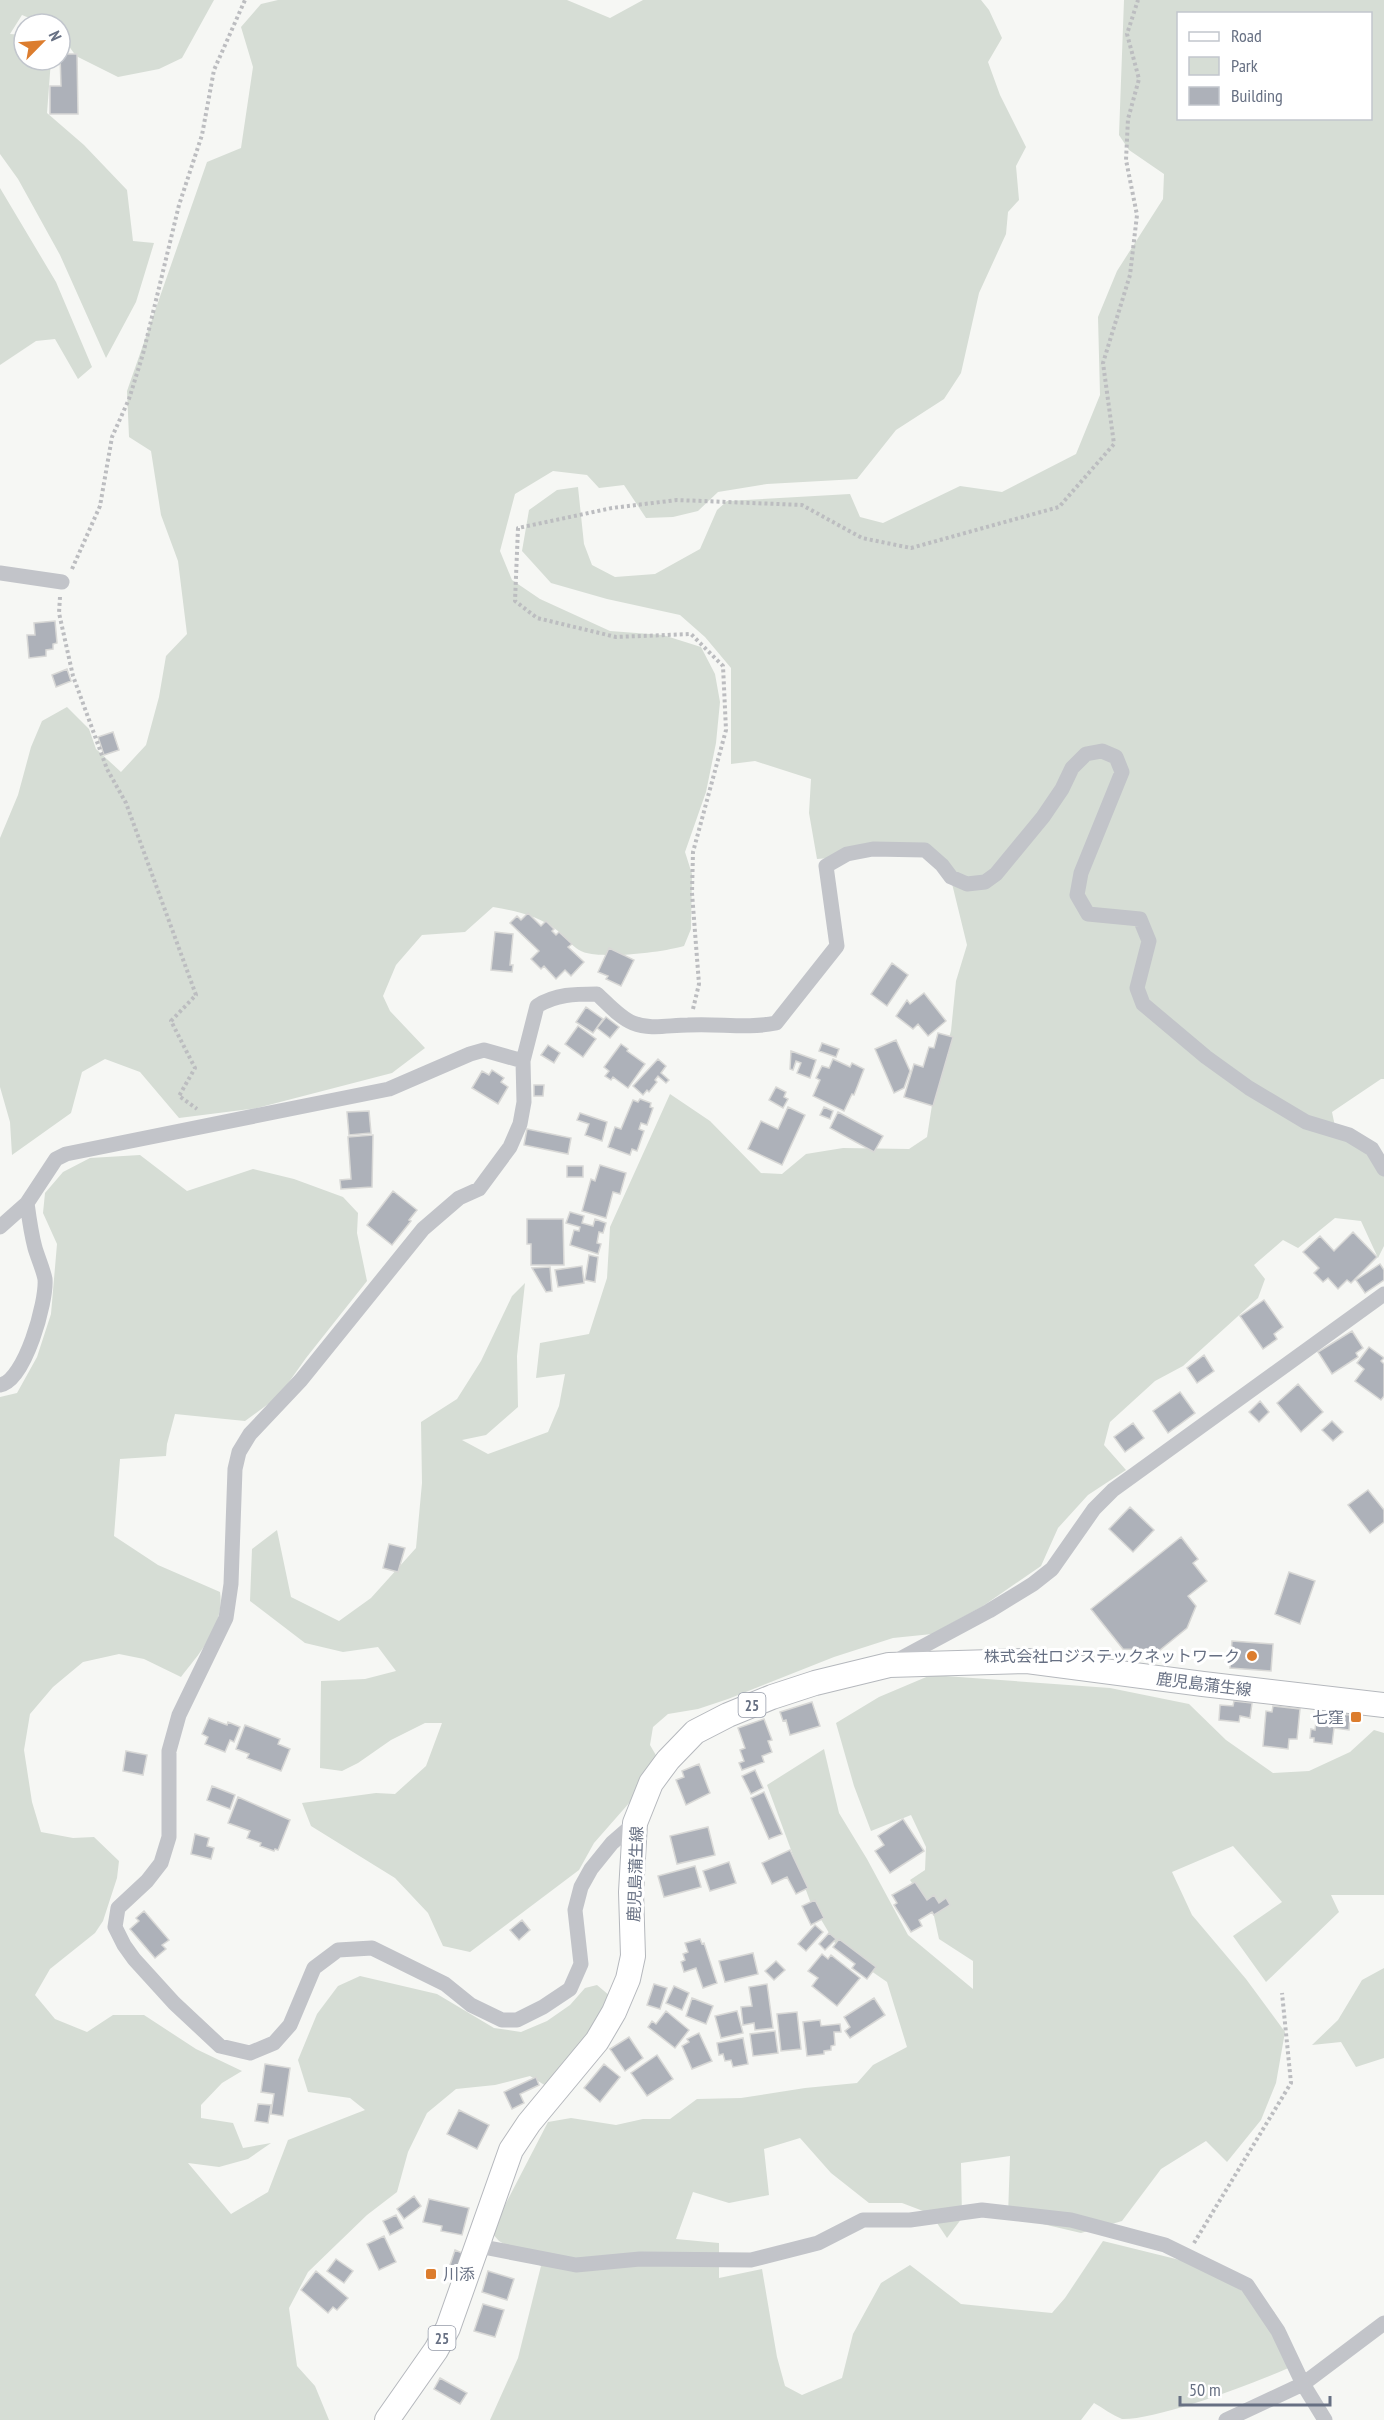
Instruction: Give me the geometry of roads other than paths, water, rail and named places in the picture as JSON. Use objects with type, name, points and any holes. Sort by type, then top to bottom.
[{"type":"main road","name":"鹿児島蒲生線","points":[[387,2420],[436,2350],[448,2328],[511,2150],[529,2123],[597,2041],[614,2012],[628,1979],[633,1956],[631,1892],[635,1823],[651,1783],[668,1760],[695,1732],[728,1715],[772,1697],[815,1683],[889,1665],[1027,1661],[1384,1705]]},
{"type":"street","points":[[0,573],[62,582]]},
{"type":"street","points":[[635,1823],[612,1843],[591,1869],[581,1887],[575,1910],[581,1964],[570,1989],[543,2007],[517,2020],[501,2020],[471,2005],[445,1984],[372,1948],[338,1950],[314,1968],[290,2025],[274,2043],[250,2054],[220,2046],[212,2039],[174,2003],[134,1959],[115,1927],[118,1908],[147,1881],[161,1863],[169,1837],[169,1751],[179,1715],[226,1618],[231,1584],[235,1469],[239,1452],[250,1434],[301,1380],[423,1229],[459,1198],[479,1189],[510,1147],[520,1124],[524,1102],[523,1061],[537,1006],[548,999],[567,994],[597,994],[629,1022],[640,1026],[657,1028],[689,1025],[759,1027],[776,1023],[800,996],[837,946],[826,866],[847,854],[873,849],[925,850],[942,865],[951,877],[967,884],[985,882],[996,874],[1042,817],[1062,789],[1072,768],[1086,754],[1102,752],[1116,757],[1122,772],[1081,873],[1077,895],[1088,914],[1140,919],[1149,941],[1137,988],[1143,1004],[1206,1057],[1249,1088],[1306,1122],[1350,1135],[1372,1149],[1384,1169]]},
{"type":"street","points":[[0,1227],[27,1203],[56,1159],[66,1154],[389,1089],[484,1050],[523,1061]]},
{"type":"street","points":[[0,1385],[5,1384],[21,1369],[34,1335],[43,1296],[45,1280],[30,1225],[27,1203]]},
{"type":"street","points":[[889,1665],[989,1611],[1033,1584],[1052,1569],[1094,1509],[1113,1490],[1384,1294]]},
{"type":"street","points":[[478,2246],[576,2265],[640,2259],[751,2260],[818,2243],[863,2220],[910,2220],[982,2210],[1071,2220],[1165,2245],[1247,2285],[1278,2331],[1303,2384],[1324,2420]]},
{"type":"street","points":[[1226,2420],[1303,2384],[1384,2323]]},
{"type":"place","name":"株式会社ロジステックネットワーク","points":[[1252,1656]]},
{"type":"place","name":"七窪","points":[[1356,1717]]},
{"type":"place","name":"川添","points":[[431,2274]]}]
